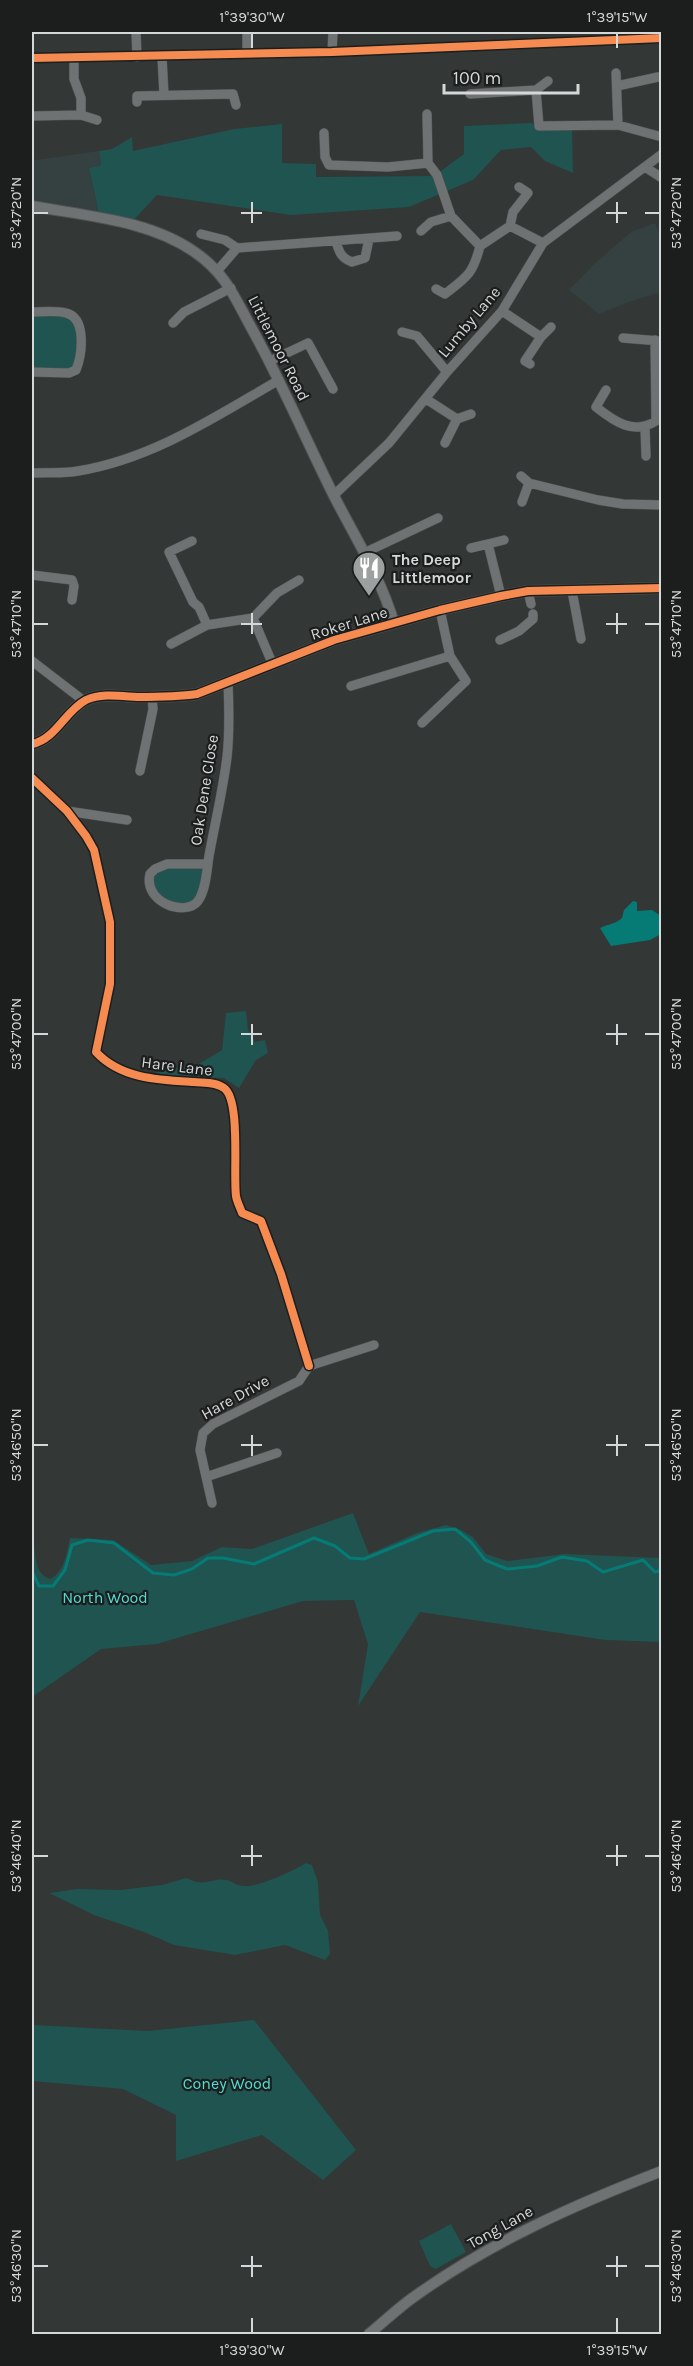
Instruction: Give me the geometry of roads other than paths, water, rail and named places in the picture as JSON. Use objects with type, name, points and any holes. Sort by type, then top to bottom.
[{"type":"street","points":[[136,32],[137,57]]},
{"type":"street","points":[[247,32],[248,54]]},
{"type":"street","points":[[332,52],[333,32]]},
{"type":"street","points":[[515,32],[515,44]]},
{"type":"street","points":[[32,58],[332,52],[515,44],[584,36],[662,38]]},
{"type":"street","points":[[162,57],[164,96]]},
{"type":"street","points":[[74,58],[74,79],[81,98],[81,116]]},
{"type":"street","points":[[616,73],[618,125]]},
{"type":"street","points":[[617,86],[658,77]]},
{"type":"street","points":[[470,94],[536,90],[548,81]]},
{"type":"street","points":[[536,90],[539,126],[618,125],[662,137]]},
{"type":"street","points":[[137,102],[137,96],[233,94],[236,105]]},
{"type":"street","points":[[427,114],[428,163],[437,175],[451,216],[480,246]]},
{"type":"street","points":[[32,116],[81,116],[97,120]]},
{"type":"street","points":[[324,133],[325,158],[329,165],[388,168],[428,163]]},
{"type":"street","name":"Lumby Lane","points":[[334,495],[389,443],[447,372],[502,311],[543,243],[662,154]]},
{"type":"street","points":[[645,167],[662,178]]},
{"type":"street","points":[[436,289],[447,299],[470,274],[480,246],[510,226],[513,212],[528,193],[519,188]]},
{"type":"street","name":"Littlemoor Road","points":[[32,206],[100,218],[154,232],[195,252],[218,270],[231,288],[270,361],[388,601],[394,623]]},
{"type":"street","points":[[421,231],[431,222],[451,216]]},
{"type":"street","points":[[510,226],[543,243]]},
{"type":"street","points":[[201,234],[225,240],[237,248],[398,236]]},
{"type":"street","points":[[336,241],[343,259],[352,262],[365,258],[369,239]]},
{"type":"street","points":[[218,270],[237,248]]},
{"type":"street","points":[[173,324],[184,312],[231,288]]},
{"type":"street","points":[[502,311],[541,337]]},
{"type":"street","points":[[32,312],[67,313],[74,318],[80,325],[81,359],[76,370],[69,374],[32,372]]},
{"type":"street","points":[[530,364],[525,361],[541,337],[551,327]]},
{"type":"street","points":[[402,332],[417,336],[447,372]]},
{"type":"street","points":[[606,390],[596,407],[617,424],[645,428],[659,422],[658,340],[623,338]]},
{"type":"street","points":[[270,361],[308,343],[333,389]]},
{"type":"street","points":[[32,473],[77,471],[135,456],[184,436],[279,380]]},
{"type":"street","points":[[426,399],[457,419]]},
{"type":"street","points":[[445,442],[457,419],[471,414]]},
{"type":"street","points":[[645,428],[646,456]]},
{"type":"street","points":[[521,476],[529,483],[598,500],[622,504],[662,505]]},
{"type":"street","points":[[522,502],[529,483]]},
{"type":"street","points":[[364,552],[438,518]]},
{"type":"street","points":[[471,548],[504,540]]},
{"type":"street","points":[[192,541],[165,554],[193,603],[199,607],[207,625]]},
{"type":"street","points":[[488,544],[501,596]]},
{"type":"street","points":[[32,574],[72,580],[74,586],[72,600]]},
{"type":"street","points":[[171,644],[207,625],[253,618],[277,593],[299,580]]},
{"type":"street","name":"Roker Lane","points":[[84,701],[99,696],[152,697],[198,694],[318,646],[440,610],[501,596],[528,591],[662,588]]},
{"type":"street","points":[[528,591],[531,604]]},
{"type":"street","points":[[572,591],[581,639]]},
{"type":"street","points":[[422,723],[466,681],[450,656],[440,610]]},
{"type":"street","points":[[500,640],[519,631],[533,619],[534,614]]},
{"type":"street","points":[[253,618],[273,665]]},
{"type":"street","points":[[351,686],[450,656]]},
{"type":"street","points":[[32,661],[84,701],[52,733],[32,744]]},
{"type":"street","name":"Oak Dene Close","points":[[208,864],[161,865],[150,874],[148,886],[161,902],[188,908],[193,906],[200,897],[208,864],[227,757],[228,683]]},
{"type":"street","points":[[140,771],[153,709],[152,697]]},
{"type":"street","name":"Hare Lane","points":[[32,778],[67,810],[94,850],[110,922],[110,984],[96,1052],[104,1062],[131,1074],[153,1079],[215,1084],[226,1089],[233,1111],[236,1199],[242,1213],[261,1221],[281,1274],[309,1366]]},
{"type":"street","points":[[67,810],[127,820]]},
{"type":"street","points":[[309,1366],[374,1345]]},
{"type":"street","name":"Hare Drive","points":[[212,1503],[200,1450],[203,1433],[213,1424],[298,1381],[309,1366]]},
{"type":"street","points":[[206,1477],[277,1453]]},
{"type":"street","name":"Tong Lane","points":[[369,2334],[416,2294],[478,2255],[547,2218],[662,2171]]},
{"type":"waterway","points":[[32,1571],[39,1586],[53,1586],[65,1570],[72,1545],[88,1540],[114,1543],[153,1573],[174,1575],[192,1569],[208,1558],[223,1558],[254,1564],[314,1538],[335,1546],[350,1558],[364,1559],[433,1531],[455,1529],[471,1542],[485,1560],[507,1569],[537,1566],[562,1557],[587,1561],[603,1572],[643,1560],[655,1572],[662,1570]]},
{"type":"place","name":"The Deep Littlemoor","points":[[369,597]]},
{"type":"park label","name":"North Wood","points":[[105,1597]]},
{"type":"park label","name":"Coney Wood","points":[[227,2083]]}]
